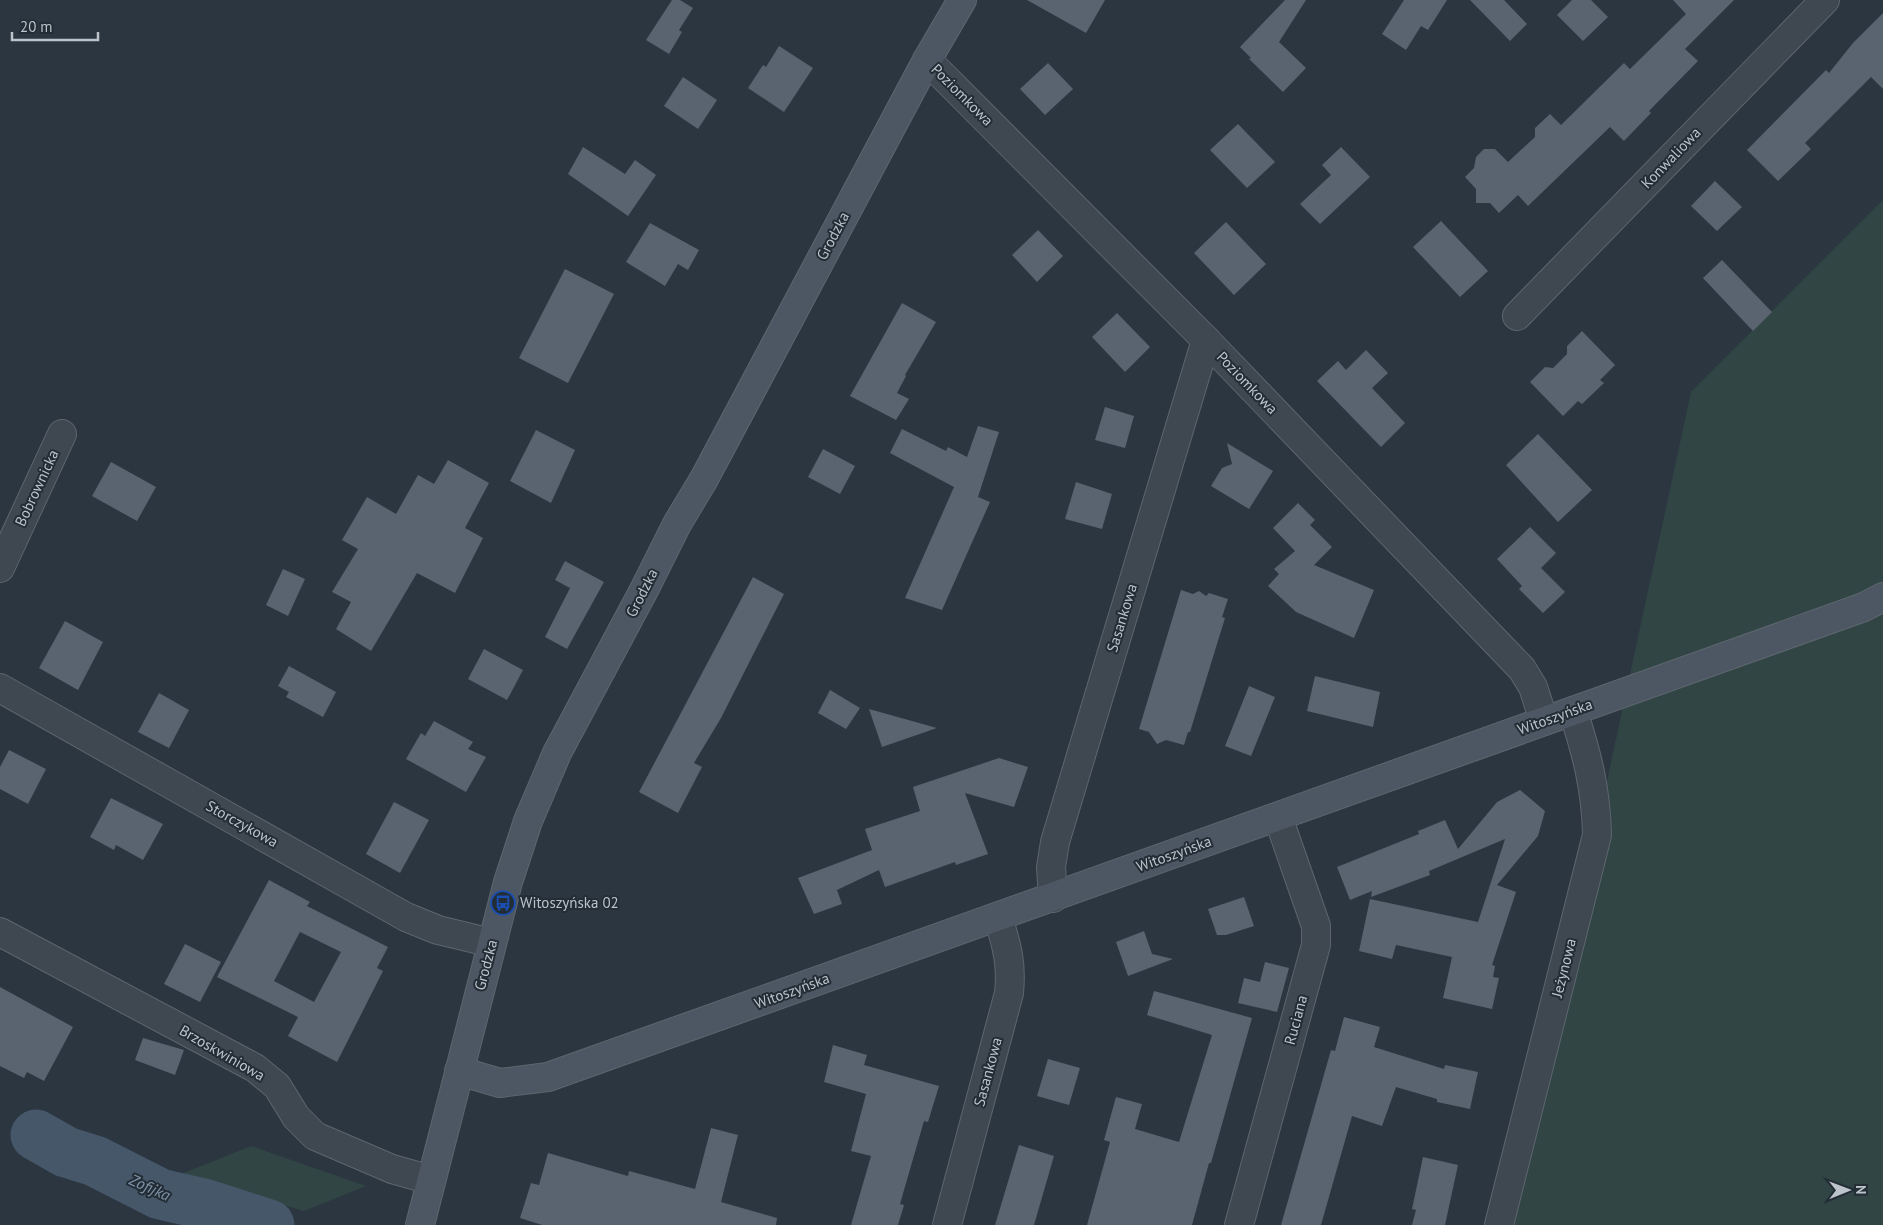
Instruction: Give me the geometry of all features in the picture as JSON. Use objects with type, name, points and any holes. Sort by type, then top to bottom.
[{"type":"street","name":"Grodzka","points":[[420,1225],[508,882],[528,821],[557,753],[677,524],[704,479],[927,60],[962,0]]},
{"type":"street","name":"Konwaliowa","points":[[1517,316],[1809,6]]},
{"type":"street","name":"Poziomkowa","points":[[927,60],[1206,340],[1522,669],[1533,687],[1544,721]]},
{"type":"street","name":"Sasankowa","points":[[1053,898],[1051,867],[1055,842],[1206,340]]},
{"type":"street","name":"Bobrownicka","points":[[0,568],[62,434]]},
{"type":"street","name":"Witoszyńska","points":[[459,1071],[500,1083],[548,1077],[998,918],[1864,607],[1883,597]]},
{"type":"street","name":"Storczykowa","points":[[0,688],[406,917],[438,930],[492,943]]},
{"type":"street","name":"Jeżynowa","points":[[1500,1225],[1597,834],[1596,801],[1590,762],[1574,711]]},
{"type":"street","name":"Ruciana","points":[[1239,1225],[1316,945],[1316,926],[1278,817]]},
{"type":"street","name":"Sasankowa","points":[[947,1225],[1009,994],[1012,971],[998,918]]},
{"type":"street","name":"Brzoskwiniowa","points":[[0,932],[255,1068],[277,1086],[296,1117],[315,1136],[392,1169],[431,1180]]},
{"type":"green space","points":[[1883,200],[1883,1225],[1511,1225],[1691,392]]},
{"type":"green space","points":[[251,1146],[366,1186],[304,1211],[181,1174]]},
{"type":"building","points":[[672,0],[680,0],[693,8],[679,30],[682,32],[669,54],[646,40]]},
{"type":"building","points":[[1027,0],[1105,0],[1086,33]]},
{"type":"building","points":[[1285,0],[1306,0],[1279,42],[1306,68],[1283,92],[1249,59],[1251,58],[1240,47]]},
{"type":"building","points":[[1404,0],[1447,0],[1428,30],[1421,26],[1406,50],[1382,34]]},
{"type":"building","points":[[1470,0],[1504,0],[1527,24],[1510,41]]},
{"type":"building","points":[[1572,0],[1591,0],[1608,17],[1583,41],[1557,15]]},
{"type":"building","points":[[1673,0],[1734,0],[1685,49],[1698,61],[1649,111],[1651,113],[1624,141],[1610,127],[1528,206],[1518,195],[1499,213],[1490,203],[1476,203],[1476,189],[1465,177],[1474,168],[1476,157],[1484,149],[1495,149],[1508,162],[1535,137],[1535,128],[1550,114],[1561,125],[1624,63],[1630,69],[1686,14]]},
{"type":"building","points":[[1883,13],[1883,89],[1871,77],[1805,143],[1811,149],[1778,181],[1747,150],[1826,70],[1829,73],[1853,43]]},
{"type":"building","points":[[779,46],[813,68],[784,112],[748,88],[763,65],[766,67]]},
{"type":"building","points":[[1048,63],[1073,89],[1045,115],[1020,89]]},
{"type":"building","points":[[683,77],[717,100],[698,129],[664,106]]},
{"type":"building","points":[[1238,124],[1275,162],[1247,188],[1210,150]]},
{"type":"building","points":[[583,147],[625,174],[635,160],[656,175],[628,216],[568,174]]},
{"type":"building","points":[[1341,147],[1370,177],[1320,224],[1300,204],[1331,175],[1322,165]]},
{"type":"building","points":[[1715,181],[1742,207],[1717,231],[1691,206]]},
{"type":"building","points":[[1441,221],[1488,271],[1460,297],[1413,247]]},
{"type":"building","points":[[1226,222],[1266,264],[1234,295],[1194,253]]},
{"type":"building","points":[[650,223],[699,250],[688,270],[678,264],[665,286],[626,262]]},
{"type":"building","points":[[1038,230],[1063,256],[1037,282],[1012,255]]},
{"type":"building","points":[[1722,260],[1772,312],[1753,331],[1703,278]]},
{"type":"building","points":[[565,269],[614,294],[568,383],[519,358]]},
{"type":"building","points":[[902,303],[936,322],[905,375],[897,393],[909,399],[896,420],[850,396]]},
{"type":"building","points":[[1117,313],[1150,347],[1125,372],[1092,337]]},
{"type":"building","points":[[1582,331],[1615,365],[1600,380],[1604,383],[1582,404],[1578,401],[1563,416],[1530,382],[1545,367],[1553,368],[1567,354],[1567,346]]},
{"type":"building","points":[[1366,350],[1388,373],[1372,388],[1405,423],[1381,447],[1317,381],[1338,361],[1346,370]]},
{"type":"building","points":[[1105,407],[1134,416],[1125,448],[1095,440]]},
{"type":"building","points":[[978,426],[999,432],[978,497],[990,502],[942,610],[905,598],[954,487],[890,453],[902,429],[946,451],[948,447],[967,457]]},
{"type":"building","points":[[536,430],[575,450],[551,503],[510,481]]},
{"type":"building","points":[[1538,434],[1592,490],[1558,522],[1506,465]]},
{"type":"building","points":[[1227,443],[1273,471],[1249,509],[1211,486],[1222,468],[1232,464]]},
{"type":"building","points":[[823,449],[855,466],[840,494],[808,477]]},
{"type":"building","points":[[448,460],[489,483],[465,528],[483,538],[455,593],[417,573],[371,651],[336,629],[351,602],[332,592],[358,549],[342,540],[367,497],[396,514],[418,475],[434,484]]},
{"type":"building","points":[[111,462],[156,487],[137,521],[92,496]]},
{"type":"building","points":[[1076,482],[1112,494],[1102,529],[1065,519]]},
{"type":"building","points":[[1298,503],[1315,520],[1310,525],[1332,547],[1314,565],[1374,590],[1354,638],[1296,612],[1268,586],[1279,574],[1274,569],[1295,551],[1273,528]]},
{"type":"building","points":[[1530,527],[1556,553],[1541,568],[1565,592],[1543,613],[1519,589],[1522,586],[1497,559]]},
{"type":"building","points":[[565,561],[604,582],[567,649],[545,637],[570,588],[555,580]]},
{"type":"building","points":[[283,569],[305,579],[288,616],[266,605]]},
{"type":"building","points":[[753,577],[784,594],[721,718],[694,763],[702,767],[678,813],[639,792]]},
{"type":"building","points":[[1181,590],[1193,594],[1199,591],[1206,596],[1209,593],[1228,599],[1222,617],[1225,618],[1190,732],[1188,732],[1184,745],[1166,740],[1157,744],[1149,732],[1139,729]]},
{"type":"building","points":[[65,621],[103,642],[78,690],[39,668]]},
{"type":"building","points":[[484,649],[523,670],[507,700],[468,679]]},
{"type":"building","points":[[289,666],[336,692],[323,717],[286,697],[289,692],[278,686]]},
{"type":"building","points":[[1315,676],[1380,692],[1373,727],[1307,711]]},
{"type":"building","points":[[1249,686],[1275,697],[1251,756],[1225,746]]},
{"type":"building","points":[[830,690],[860,708],[846,729],[818,713]]},
{"type":"building","points":[[159,693],[189,710],[169,748],[138,732]]},
{"type":"building","points":[[869,709],[937,728],[882,747]]},
{"type":"building","points":[[434,721],[473,742],[468,749],[486,757],[466,792],[406,759],[421,733],[425,736]]},
{"type":"building","points":[[9,750],[46,769],[28,804],[0,789],[0,767]]},
{"type":"building","points":[[999,758],[1028,767],[1014,807],[965,793],[988,854],[956,865],[955,862],[885,887],[879,870],[837,890],[842,904],[814,914],[798,878],[872,850],[865,829],[920,811],[913,787]]},
{"type":"building","points":[[1520,790],[1545,811],[1538,836],[1497,885],[1516,892],[1492,965],[1495,966],[1493,977],[1499,978],[1492,1009],[1443,998],[1452,957],[1396,945],[1392,959],[1359,951],[1370,899],[1478,922],[1505,839],[1429,871],[1430,875],[1371,897],[1372,891],[1350,900],[1337,867],[1419,834],[1418,831],[1445,820],[1458,849],[1497,802]]},
{"type":"building","points":[[111,798],[163,824],[143,860],[116,845],[114,850],[90,837]]},
{"type":"building","points":[[394,802],[429,820],[400,873],[366,854]]},
{"type":"building","points":[[269,880],[310,902],[307,906],[388,947],[377,968],[383,971],[337,1062],[288,1036],[298,1017],[217,977]],"holes":[[[300,932],[341,952],[314,1002],[274,981]]]},
{"type":"building","points":[[1244,897],[1254,926],[1226,935],[1217,935],[1208,909]]},
{"type":"building","points":[[1144,931],[1152,954],[1173,959],[1128,976],[1116,942]]},
{"type":"building","points":[[185,944],[221,962],[200,1002],[164,984]]},
{"type":"building","points":[[1265,962],[1289,968],[1277,1012],[1238,1003],[1244,978],[1260,982]]},
{"type":"building","points":[[0,987],[73,1027],[44,1081],[27,1072],[24,1078],[0,1066]]},
{"type":"building","points":[[1154,991],[1252,1018],[1211,1163],[1209,1163],[1192,1225],[1087,1225],[1110,1142],[1104,1140],[1116,1097],[1142,1104],[1135,1129],[1179,1142],[1212,1035],[1147,1015]]},
{"type":"building","points":[[1344,1017],[1380,1027],[1374,1047],[1444,1069],[1445,1065],[1478,1072],[1470,1109],[1437,1102],[1437,1099],[1396,1087],[1382,1126],[1352,1116],[1321,1225],[1281,1225],[1331,1050],[1335,1051]]},
{"type":"building","points":[[143,1038],[184,1050],[175,1075],[135,1060]]},
{"type":"building","points":[[833,1045],[867,1055],[864,1065],[939,1086],[928,1122],[924,1121],[900,1204],[904,1205],[898,1225],[851,1225],[871,1156],[851,1151],[866,1094],[824,1082]]},
{"type":"building","points":[[1048,1059],[1080,1068],[1069,1105],[1037,1096]]},
{"type":"building","points":[[711,1128],[738,1135],[721,1202],[777,1218],[776,1225],[542,1225],[520,1218],[531,1183],[539,1185],[548,1153],[628,1176],[629,1171],[695,1189]]},
{"type":"building","points":[[1019,1145],[1054,1156],[1034,1225],[995,1225]]},
{"type":"building","points":[[1423,1157],[1458,1165],[1445,1225],[1412,1225],[1416,1210],[1412,1209]]},
{"type":"waterway","name":"Zofijka","points":[[36,1135],[66,1152],[95,1161],[160,1194],[204,1204],[269,1225]]},
{"type":"place","name":"Witoszyńska 02","points":[[503,903]]}]
